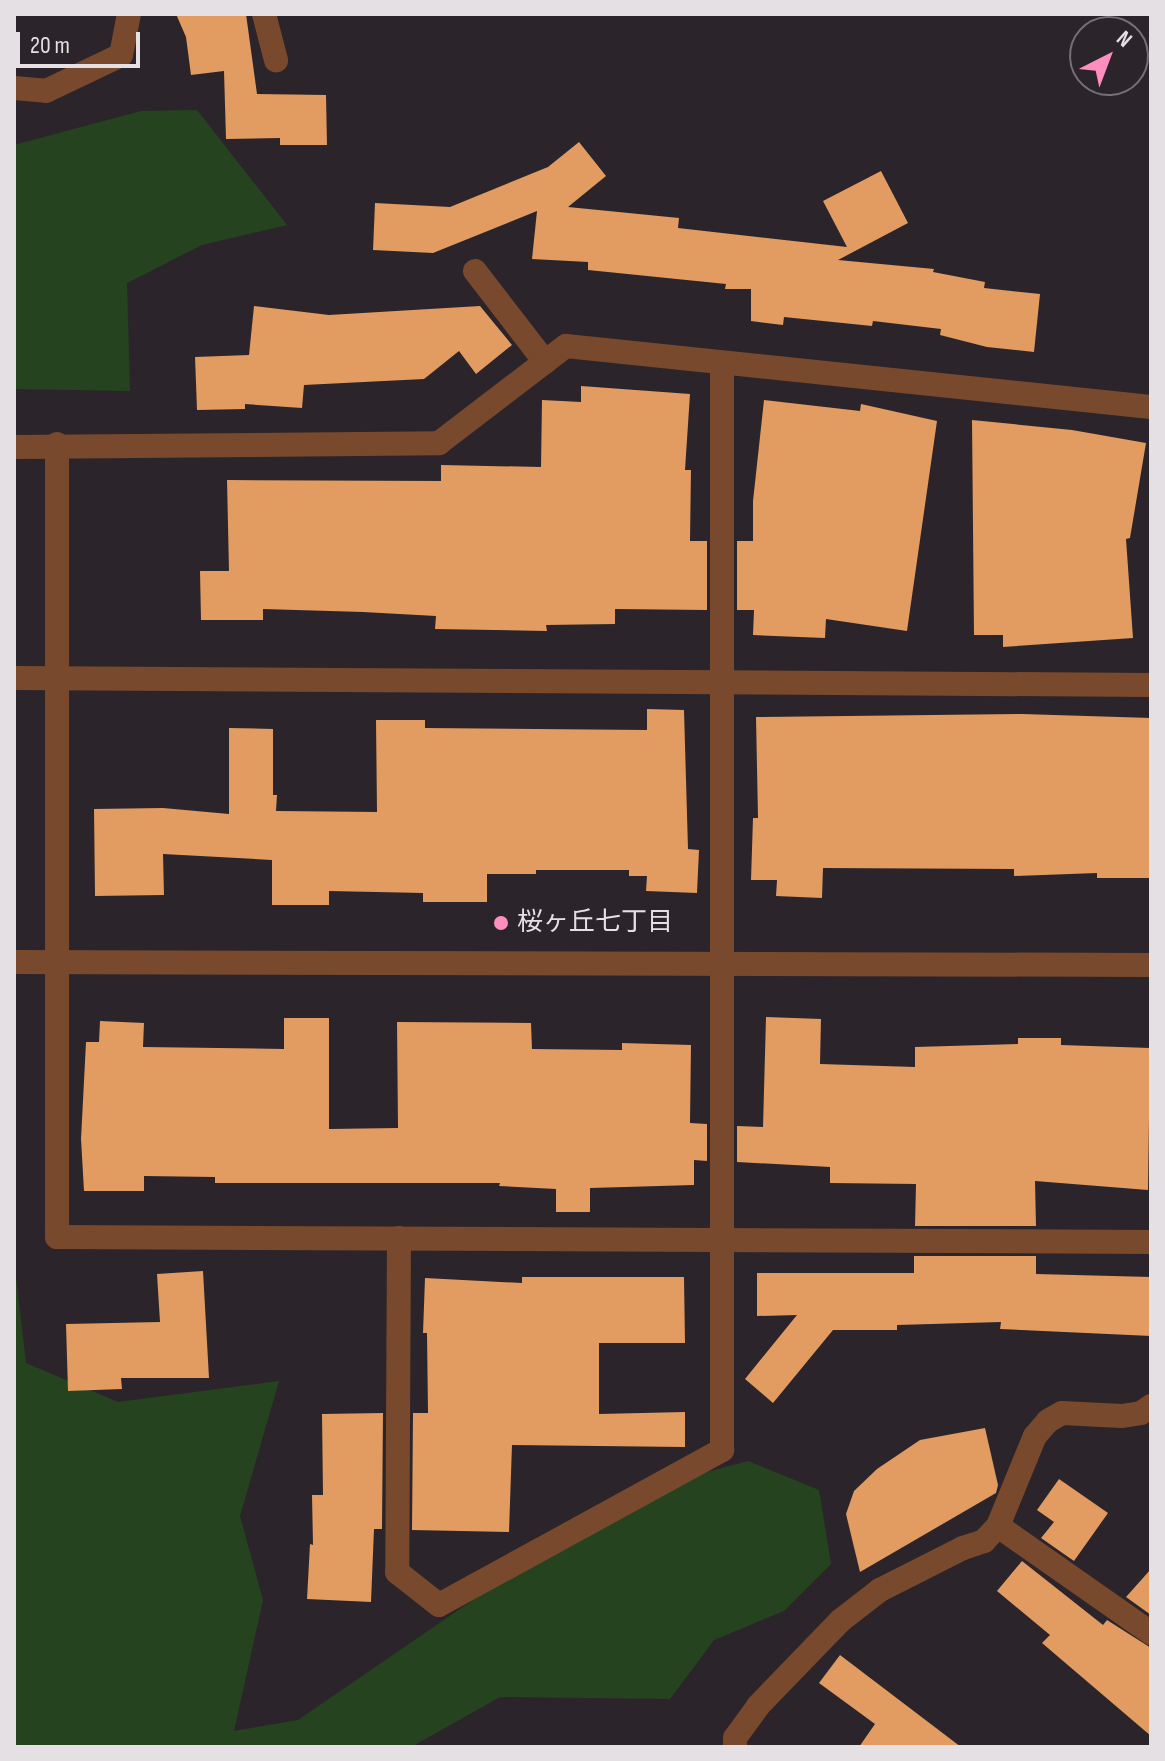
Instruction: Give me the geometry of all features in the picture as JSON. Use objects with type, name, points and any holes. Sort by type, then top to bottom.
[{"type":"street","points":[[14,88],[46,91],[121,55],[129,14]]},
{"type":"street","points":[[264,14],[276,60]]},
{"type":"street","points":[[475,271],[545,362]]},
{"type":"street","points":[[14,447],[57,444],[439,443],[566,346],[1151,407]]},
{"type":"street","points":[[399,1238],[397,1572],[439,1605],[722,1450],[722,363]]},
{"type":"street","points":[[57,444],[57,1237],[1151,1242]]},
{"type":"street","points":[[14,678],[1151,685]]},
{"type":"street","points":[[14,962],[1151,965]]},
{"type":"street","points":[[735,1747],[735,1738],[758,1706],[840,1621],[880,1590],[963,1548],[984,1541],[998,1526],[1035,1436],[1048,1421],[1062,1413],[1122,1416],[1141,1413],[1151,1406]]},
{"type":"street","points":[[998,1526],[1151,1633]]},
{"type":"green space","points":[[197,110],[287,225],[202,245],[127,283],[130,391],[14,389],[14,145],[141,111]]},
{"type":"green space","points":[[14,1260],[26,1363],[118,1402],[279,1381],[240,1516],[263,1600],[234,1731],[298,1720],[631,1492],[748,1461],[819,1490],[831,1564],[784,1611],[714,1640],[670,1699],[500,1697],[411,1747],[14,1747]]},
{"type":"building","points":[[176,14],[246,14],[257,94],[326,95],[327,145],[280,145],[280,138],[226,139],[224,71],[191,75],[186,37]]},
{"type":"building","points":[[579,142],[606,176],[568,207],[679,218],[678,228],[847,247],[823,201],[881,171],[908,223],[838,260],[934,269],[933,272],[985,282],[984,288],[1040,294],[1034,352],[987,347],[940,335],[941,329],[873,321],[872,326],[784,317],[783,325],[751,321],[751,289],[725,289],[726,284],[588,270],[588,262],[532,259],[537,211],[433,253],[373,250],[375,203],[450,207],[548,167]]},
{"type":"building","points":[[254,306],[329,315],[480,306],[512,345],[476,374],[459,351],[424,379],[304,385],[302,408],[245,404],[245,409],[197,410],[195,357],[249,355]]},
{"type":"building","points":[[581,386],[690,394],[685,470],[691,470],[690,541],[707,541],[707,610],[615,609],[615,624],[546,625],[547,631],[435,629],[436,616],[363,612],[263,609],[263,620],[201,620],[200,571],[229,571],[227,480],[441,481],[441,465],[541,467],[542,400],[581,402]]},
{"type":"building","points":[[764,400],[860,411],[861,404],[937,421],[907,631],[826,619],[825,638],[753,635],[754,610],[737,610],[737,541],[753,541],[753,501]]},
{"type":"building","points":[[972,420],[1072,430],[1146,443],[1130,538],[1126,539],[1133,638],[1003,647],[1003,635],[974,635]]},
{"type":"building","points":[[647,709],[684,710],[688,849],[699,850],[697,893],[646,891],[647,876],[629,876],[629,870],[536,870],[536,874],[487,874],[487,902],[423,902],[423,893],[329,891],[329,905],[272,905],[272,860],[163,854],[164,895],[95,896],[94,809],[163,808],[229,814],[229,728],[273,729],[273,795],[277,795],[276,811],[377,812],[376,720],[425,720],[425,728],[647,730]]},
{"type":"building","points":[[1022,714],[1151,718],[1151,878],[1097,878],[1097,873],[1014,876],[1014,869],[823,868],[822,898],[776,896],[777,880],[751,880],[753,818],[758,818],[756,717]]},
{"type":"building","points":[[766,1017],[821,1019],[820,1064],[915,1067],[915,1047],[1018,1044],[1018,1038],[1061,1038],[1061,1045],[1150,1048],[1148,1190],[1035,1181],[1036,1226],[915,1226],[916,1184],[830,1183],[830,1167],[737,1162],[737,1126],[763,1127]]},
{"type":"building","points":[[284,1018],[329,1018],[329,1129],[398,1128],[397,1022],[531,1023],[532,1049],[622,1050],[622,1043],[691,1045],[690,1123],[707,1124],[707,1161],[694,1160],[694,1185],[590,1188],[590,1212],[556,1212],[556,1189],[499,1186],[500,1183],[215,1183],[215,1177],[144,1176],[144,1191],[84,1191],[81,1139],[86,1042],[99,1042],[100,1021],[144,1023],[143,1047],[284,1049]]},
{"type":"building","points":[[914,1256],[1036,1256],[1036,1274],[1151,1277],[1151,1336],[1000,1329],[1001,1322],[897,1325],[897,1330],[833,1330],[773,1403],[745,1379],[797,1315],[757,1316],[757,1273],[914,1273]]},
{"type":"building","points":[[203,1271],[209,1378],[121,1378],[122,1389],[68,1391],[66,1324],[160,1322],[157,1274]]},
{"type":"building","points":[[522,1277],[684,1277],[685,1343],[599,1343],[599,1414],[685,1412],[685,1447],[512,1445],[509,1532],[412,1530],[413,1413],[428,1413],[427,1333],[423,1333],[425,1278],[522,1283]]},
{"type":"building","points":[[383,1413],[382,1529],[374,1529],[371,1602],[307,1599],[310,1544],[313,1545],[312,1495],[323,1495],[322,1414]]},
{"type":"building","points":[[985,1428],[998,1485],[996,1493],[860,1572],[846,1514],[854,1491],[877,1469],[920,1440]]},
{"type":"building","points":[[1059,1479],[1108,1513],[1074,1561],[1041,1538],[1054,1522],[1037,1510]]},
{"type":"building","points":[[1022,1561],[1103,1625],[1107,1620],[1151,1648],[1151,1736],[1042,1643],[1050,1635],[997,1591]]},
{"type":"building","points":[[1151,1569],[1151,1615],[1126,1597]]},
{"type":"building","points":[[840,1655],[961,1747],[859,1747],[875,1724],[819,1683]]},
{"type":"place","name":"桜ヶ丘七丁目","points":[[501,923]]}]
